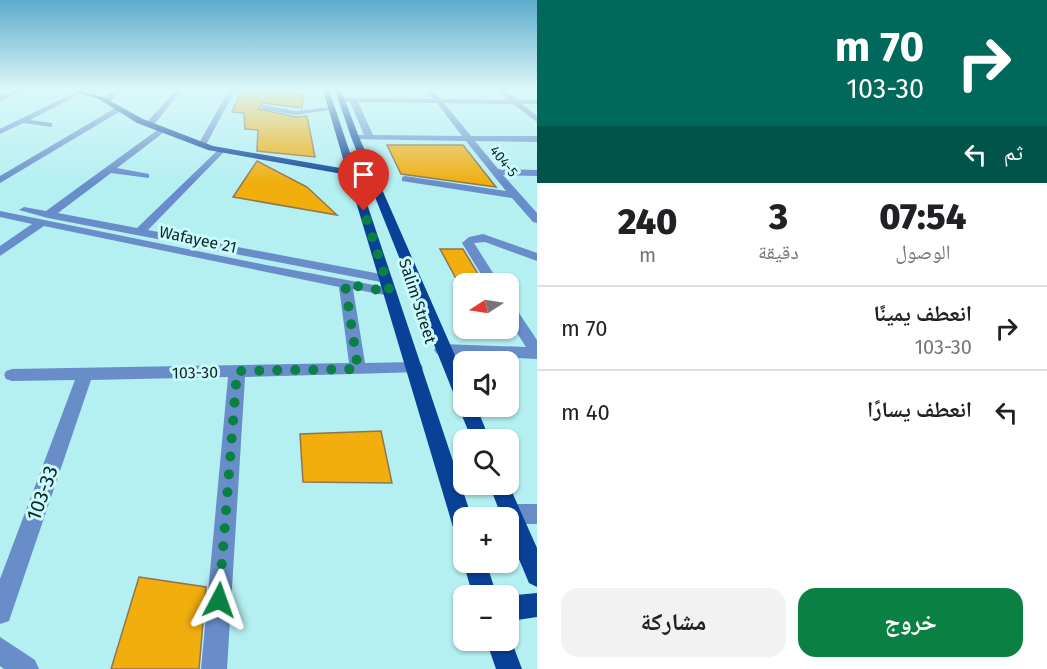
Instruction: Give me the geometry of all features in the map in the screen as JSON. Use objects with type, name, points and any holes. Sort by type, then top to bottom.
[{"type":"main road","points":[[142,121],[220,151],[351,173]]},
{"type":"main road","name":"Salim Street","points":[[340,121],[351,173],[458,507]]},
{"type":"main road","name":"Salim Street","points":[[347,121],[453,374]]},
{"type":"main road","points":[[519,532],[537,575]]},
{"type":"main road","points":[[519,608],[537,604]]},
{"type":"main road","points":[[503,651],[509,669]]},
{"type":"street","points":[[0,132],[22,121]]},
{"type":"street","points":[[23,121],[49,125]]},
{"type":"street","points":[[0,180],[99,121]]},
{"type":"street","points":[[149,125],[152,121]]},
{"type":"street","points":[[202,145],[215,121]]},
{"type":"street","points":[[362,121],[370,138]]},
{"type":"street","name":"404-5","points":[[456,121],[495,172],[532,210],[537,220]]},
{"type":"street","points":[[0,252],[163,130]]},
{"type":"street","points":[[355,137],[537,134]]},
{"type":"street","points":[[467,136],[537,139]]},
{"type":"street","points":[[140,232],[220,151]]},
{"type":"street","points":[[109,170],[146,176]]},
{"type":"street","points":[[495,172],[537,173]]},
{"type":"street","points":[[405,179],[515,195]]},
{"type":"street","name":"Wafayee 21","points":[[0,204],[44,219],[345,284],[388,285]]},
{"type":"street","name":"Wafayee 21","points":[[0,214],[140,232],[388,285]]},
{"type":"street","points":[[487,273],[468,243],[475,238],[482,237],[537,257]]},
{"type":"street","points":[[345,284],[358,369]]},
{"type":"street","points":[[519,324],[537,353]]},
{"type":"street","points":[[442,350],[537,353]]},
{"type":"street","name":"103-30","points":[[12,375],[415,368]]},
{"type":"street","points":[[214,669],[237,371]]},
{"type":"street","name":"103-33","points":[[0,612],[85,374]]},
{"type":"street","points":[[519,515],[537,514]]},
{"type":"street","points":[[0,650],[26,669]]},
{"type":"building","points":[[245,121],[308,121],[315,157],[257,151],[258,130],[245,129]]},
{"type":"building","points":[[387,145],[463,145],[496,187],[401,174]]},
{"type":"building","points":[[257,161],[307,187],[337,215],[233,197]]},
{"type":"building","points":[[440,249],[463,249],[477,273],[453,273]]},
{"type":"building","points":[[381,431],[392,483],[303,482],[300,434]]},
{"type":"building","points":[[139,577],[206,587],[199,669],[111,669]]},
{"type":"route","points":[[219,600],[237,371],[358,369],[345,284],[390,292],[364,211]]}]
